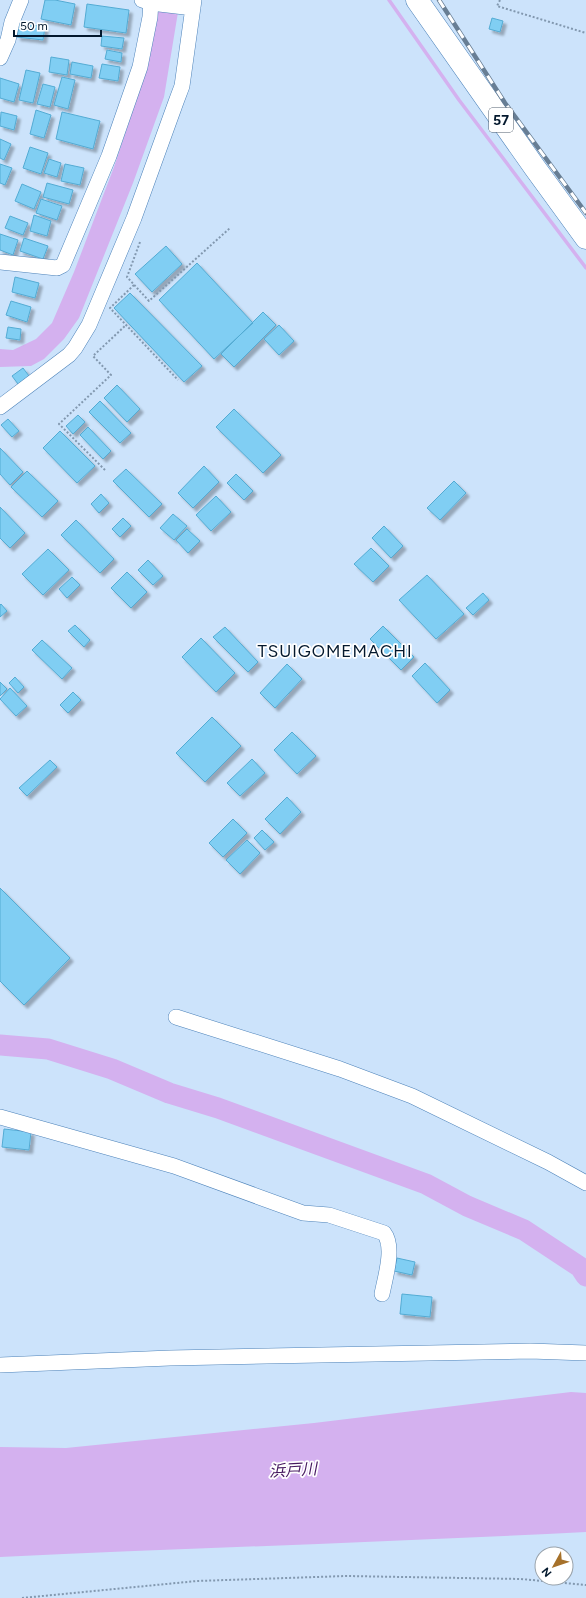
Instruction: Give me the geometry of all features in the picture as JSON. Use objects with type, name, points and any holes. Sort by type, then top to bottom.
[{"type":"highway","name":"57","points":[[417,0],[534,168],[586,238]]},
{"type":"street","points":[[0,58],[8,40],[16,2]]},
{"type":"street","points":[[0,262],[57,268],[63,265],[109,156],[140,67],[150,17],[149,2],[191,5],[182,86],[134,218],[90,325],[76,348],[69,355],[12,396],[0,407]]},
{"type":"street","points":[[176,1017],[340,1068],[412,1096],[548,1162],[586,1183]]},
{"type":"street","points":[[0,1117],[174,1166],[303,1212],[329,1215],[384,1233],[388,1239],[389,1252],[382,1294]]},
{"type":"street","points":[[0,1365],[170,1358],[530,1351],[586,1353]]},
{"type":"path","points":[[500,0],[497,6],[586,33]]},
{"type":"path","points":[[140,242],[127,277],[149,301],[230,228]]},
{"type":"path","points":[[134,285],[110,308],[178,380]]},
{"type":"path","points":[[105,470],[59,424],[111,375],[93,356],[126,325]]},
{"type":"path","points":[[22,1598],[197,1581],[346,1576],[521,1579],[586,1585]]},
{"type":"water","points":[[158,0],[180,0],[164,97],[133,183],[79,318],[64,339],[44,359],[31,366],[0,367],[0,349],[13,350],[36,339],[52,323],[74,272],[114,167],[144,77]]},
{"type":"water","name":"浜戸川","points":[[571,1392],[586,1393],[586,1532],[0,1557],[0,1447],[66,1448],[314,1423]]},
{"type":"building","points":[[45,0],[55,0],[75,4],[71,25],[41,19]]},
{"type":"building","points":[[87,4],[129,10],[126,33],[84,27]]},
{"type":"building","points":[[492,18],[503,21],[500,32],[489,29]]},
{"type":"building","points":[[19,23],[45,27],[43,40],[17,37]]},
{"type":"building","points":[[102,36],[124,38],[122,49],[101,46]]},
{"type":"building","points":[[107,50],[122,53],[121,62],[105,59]]},
{"type":"building","points":[[51,57],[69,60],[67,75],[49,72]]},
{"type":"building","points":[[72,62],[93,66],[91,78],[70,74]]},
{"type":"building","points":[[102,64],[120,67],[118,81],[99,78]]},
{"type":"building","points":[[26,70],[40,73],[33,103],[19,100]]},
{"type":"building","points":[[62,77],[75,80],[68,109],[54,105]]},
{"type":"building","points":[[0,78],[19,84],[14,102],[0,98]]},
{"type":"building","points":[[43,84],[55,87],[50,107],[37,104]]},
{"type":"building","points":[[36,110],[51,115],[44,138],[30,134]]},
{"type":"building","points":[[1,112],[17,116],[14,130],[0,126]]},
{"type":"building","points":[[62,112],[100,121],[93,149],[56,139]]},
{"type":"building","points":[[0,139],[11,144],[4,160],[0,158]]},
{"type":"building","points":[[30,147],[48,153],[41,174],[23,168]]},
{"type":"building","points":[[49,159],[61,163],[57,177],[44,173]]},
{"type":"building","points":[[0,164],[12,168],[5,185],[0,183]]},
{"type":"building","points":[[65,164],[84,168],[80,185],[61,181]]},
{"type":"building","points":[[47,183],[73,190],[69,204],[43,197]]},
{"type":"building","points":[[22,184],[41,192],[34,209],[15,201]]},
{"type":"building","points":[[41,199],[62,206],[57,220],[36,213]]},
{"type":"building","points":[[34,215],[51,221],[47,236],[30,231]]},
{"type":"building","points":[[10,216],[28,223],[23,235],[5,228]]},
{"type":"building","points":[[0,234],[18,240],[13,255],[0,250]]},
{"type":"building","points":[[24,238],[48,246],[43,259],[20,251]]},
{"type":"building","points":[[166,246],[182,264],[152,292],[135,274]]},
{"type":"building","points":[[197,263],[253,323],[214,359],[159,300]]},
{"type":"building","points":[[15,277],[39,283],[35,298],[12,292]]},
{"type":"building","points":[[130,293],[202,366],[184,382],[114,308]]},
{"type":"building","points":[[11,301],[31,307],[27,322],[6,315]]},
{"type":"building","points":[[263,312],[276,325],[234,367],[221,354]]},
{"type":"building","points":[[279,325],[294,341],[279,355],[264,339]]},
{"type":"building","points":[[8,327],[21,329],[20,340],[6,338]]},
{"type":"building","points":[[23,368],[29,376],[18,384],[12,376]]},
{"type":"building","points":[[117,385],[140,409],[127,422],[104,398]]},
{"type":"building","points":[[100,401],[131,433],[120,443],[89,412]]},
{"type":"building","points":[[234,409],[281,455],[263,473],[216,427]]},
{"type":"building","points":[[78,415],[85,422],[73,434],[66,426]]},
{"type":"building","points":[[8,419],[19,431],[12,437],[1,425]]},
{"type":"building","points":[[88,427],[111,451],[103,459],[80,435]]},
{"type":"building","points":[[60,431],[95,466],[77,483],[43,448]]},
{"type":"building","points":[[0,448],[23,472],[10,485],[0,474]]},
{"type":"building","points":[[204,466],[219,482],[193,508],[178,493]]},
{"type":"building","points":[[126,469],[162,504],[149,517],[113,481]]},
{"type":"building","points":[[27,471],[58,501],[42,517],[11,487]]},
{"type":"building","points":[[236,474],[253,491],[244,500],[227,483]]},
{"type":"building","points":[[454,481],[466,493],[440,520],[427,508]]},
{"type":"building","points":[[101,494],[109,503],[99,513],[91,504]]},
{"type":"building","points":[[216,496],[231,512],[211,531],[196,515]]},
{"type":"building","points":[[0,507],[25,533],[10,548],[0,538]]},
{"type":"building","points":[[173,514],[187,526],[174,540],[160,528]]},
{"type":"building","points":[[123,518],[131,526],[120,537],[112,529]]},
{"type":"building","points":[[76,520],[114,559],[100,573],[61,535]]},
{"type":"building","points":[[384,526],[403,546],[391,558],[372,538]]},
{"type":"building","points":[[187,529],[200,541],[188,553],[176,540]]},
{"type":"building","points":[[371,548],[389,566],[373,582],[354,564]]},
{"type":"building","points":[[48,549],[69,570],[43,595],[22,574]]},
{"type":"building","points":[[148,560],[163,576],[153,585],[138,570]]},
{"type":"building","points":[[127,572],[147,592],[131,608],[111,588]]},
{"type":"building","points":[[427,575],[464,614],[436,639],[399,600]]},
{"type":"building","points":[[72,577],[80,585],[67,598],[59,589]]},
{"type":"building","points":[[483,593],[489,600],[473,615],[466,608]]},
{"type":"building","points":[[1,604],[7,611],[0,617],[0,605]]},
{"type":"building","points":[[75,625],[90,640],[84,647],[68,631]]},
{"type":"building","points":[[383,626],[414,657],[401,670],[370,639]]},
{"type":"building","points":[[225,627],[258,662],[248,672],[213,637]]},
{"type":"building","points":[[201,638],[235,673],[216,692],[182,657]]},
{"type":"building","points":[[42,640],[72,668],[62,679],[32,650]]},
{"type":"building","points":[[425,663],[450,690],[437,703],[412,676]]},
{"type":"building","points":[[287,664],[302,679],[275,708],[260,693]]},
{"type":"building","points":[[15,677],[24,687],[18,693],[9,683]]},
{"type":"building","points":[[0,682],[7,689],[0,696]]},
{"type":"building","points":[[10,688],[27,706],[16,716],[0,699]]},
{"type":"building","points":[[73,692],[81,700],[68,713],[60,705]]},
{"type":"building","points":[[212,717],[241,746],[205,782],[176,753]]},
{"type":"building","points":[[292,732],[316,756],[297,774],[274,750]]},
{"type":"building","points":[[252,759],[265,773],[240,796],[227,783]]},
{"type":"building","points":[[50,760],[57,767],[27,796],[19,788]]},
{"type":"building","points":[[287,797],[301,812],[280,834],[265,819]]},
{"type":"building","points":[[233,819],[247,833],[223,857],[209,843]]},
{"type":"building","points":[[262,830],[274,842],[265,850],[254,838]]},
{"type":"building","points":[[247,840],[260,853],[240,874],[226,860]]},
{"type":"building","points":[[0,888],[70,958],[24,1005],[0,981]]},
{"type":"building","points":[[4,1129],[31,1132],[29,1150],[2,1147]]},
{"type":"building","points":[[397,1258],[415,1262],[412,1275],[394,1271]]},
{"type":"building","points":[[402,1294],[432,1297],[430,1317],[400,1314]]},
{"type":"waterway","points":[[389,0],[459,100],[586,268]]},
{"type":"waterway","points":[[0,1045],[48,1049],[112,1069],[169,1093],[218,1108],[426,1184],[467,1206],[524,1230],[580,1267],[586,1276]]},
{"type":"railway","points":[[439,0],[505,103],[586,213]]},
{"type":"district","name":"TSUIGOMEMACHI","points":[[335,651]]}]
